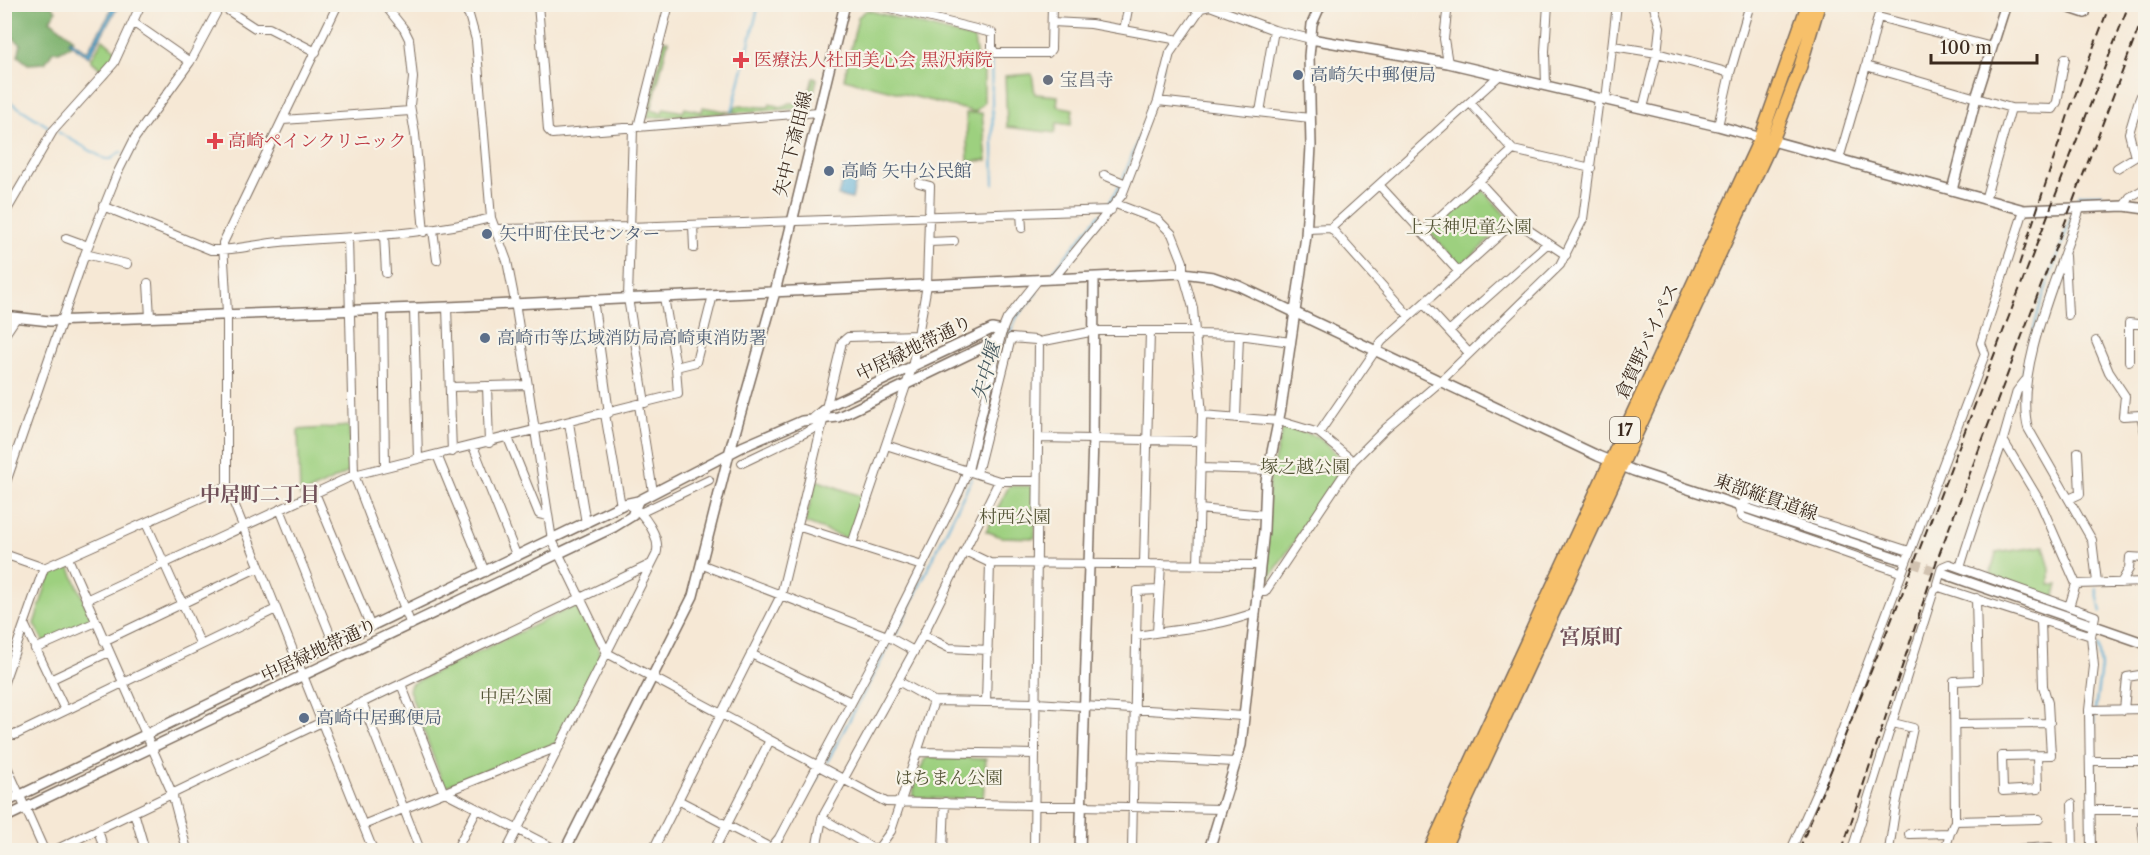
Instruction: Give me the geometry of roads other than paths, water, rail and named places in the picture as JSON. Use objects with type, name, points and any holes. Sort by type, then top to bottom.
[{"type":"highway","name":"倉賀野バイパス","points":[[1767,138],[1808,4]]},
{"type":"highway","name":"倉賀野バイパス","points":[[1443,850],[1616,464],[1798,74],[1819,4]]},
{"type":"highway","name":"倉賀野バイパス","points":[[1430,850],[1616,464]]},
{"type":"street","points":[[4,215],[53,131],[114,63],[141,4]]},
{"type":"street","points":[[338,4],[223,243],[227,313],[226,486],[373,850]]},
{"type":"street","points":[[384,4],[409,39],[413,78],[410,111],[429,231],[437,260]]},
{"type":"street","points":[[461,4],[470,15],[476,40],[491,218],[507,261],[515,302],[552,540],[607,653],[886,802],[1082,804],[1222,809]]},
{"type":"street","points":[[538,4],[549,132],[635,128],[818,112]]},
{"type":"street","points":[[653,492],[628,298],[629,227],[635,128],[669,4]]},
{"type":"street","name":"矢中下斎田線","points":[[565,850],[653,679],[693,596],[703,566],[729,454],[775,292],[845,4]]},
{"type":"street","points":[[874,4],[992,33],[992,48],[995,53],[1048,52],[1051,49],[1052,4]]},
{"type":"street","points":[[1186,4],[1199,11]]},
{"type":"street","points":[[1209,850],[1240,745],[1268,470],[1296,313],[1307,229],[1311,146],[1311,39],[1312,24],[1321,4]]},
{"type":"street","points":[[1448,4],[1444,39],[1448,63]]},
{"type":"street","points":[[1546,85],[1545,51],[1548,4]]},
{"type":"street","points":[[1256,592],[1265,592],[1353,461],[1386,428],[1441,381],[1546,279],[1566,255],[1583,219],[1613,46],[1617,4]]},
{"type":"street","points":[[1643,108],[1657,53],[1660,27],[1653,4]]},
{"type":"street","points":[[1718,126],[1730,73],[1750,4]]},
{"type":"street","points":[[1952,190],[1976,98],[2006,4]]},
{"type":"street","points":[[2058,4],[2087,9]]},
{"type":"street","points":[[4,488],[103,206],[135,138],[190,62],[220,5],[255,28],[269,28],[316,52]]},
{"type":"street","points":[[1053,279],[1113,207],[1126,184],[1158,102],[1167,61],[1199,11],[1210,5],[1274,30],[1501,74],[1643,108],[1767,138],[2024,210],[2124,206],[2145,209]]},
{"type":"street","points":[[1124,30],[1128,9]]},
{"type":"street","points":[[1839,159],[1878,17],[1992,47]]},
{"type":"street","points":[[134,22],[190,62]]},
{"type":"street","points":[[1052,22],[1091,24],[1179,40]]},
{"type":"street","points":[[1260,112],[1274,30]]},
{"type":"street","points":[[1613,46],[1657,53],[1730,73]]},
{"type":"street","points":[[1866,66],[2011,108],[2053,109],[2057,102],[2066,58]]},
{"type":"street","points":[[1307,229],[1331,228],[1471,104],[1501,74]]},
{"type":"street","points":[[2117,168],[2135,157],[2129,133],[2142,104],[2145,83]]},
{"type":"street","points":[[1158,102],[1310,118]]},
{"type":"street","points":[[1471,104],[1513,150],[1591,168]]},
{"type":"street","points":[[1985,200],[2011,108]]},
{"type":"street","points":[[283,120],[410,111]]},
{"type":"street","points":[[1423,232],[1513,150]]},
{"type":"street","points":[[1104,175],[1126,184]]},
{"type":"street","points":[[1479,182],[1515,221],[1566,255]]},
{"type":"street","points":[[852,544],[912,368],[927,285],[930,216],[930,186],[919,183]]},
{"type":"street","points":[[1380,186],[1459,272]]},
{"type":"street","points":[[2124,206],[2130,197],[2145,188]]},
{"type":"street","points":[[103,206],[211,250],[429,231],[491,218]]},
{"type":"street","points":[[495,229],[693,225],[1021,213],[1113,207],[1158,220],[1172,234],[1183,262],[1183,273],[1193,308],[1202,415],[1198,565]]},
{"type":"street","points":[[2080,208],[2025,381],[2025,416],[2028,428],[2092,540],[2097,582]]},
{"type":"street","points":[[1791,850],[1831,760],[1984,354],[1981,343],[2024,210]]},
{"type":"street","points":[[1021,213],[1022,228]]},
{"type":"street","points":[[1319,434],[1375,350],[1409,316],[1515,221]]},
{"type":"street","points":[[693,225],[694,248]]},
{"type":"street","points":[[1331,228],[1409,316]]},
{"type":"street","points":[[384,235],[386,273]]},
{"type":"street","points":[[66,238],[87,250],[127,264]]},
{"type":"street","points":[[348,238],[354,475],[411,625]]},
{"type":"street","points":[[929,242],[954,241]]},
{"type":"street","points":[[1449,331],[1548,243]]},
{"type":"street","points":[[2065,252],[2068,315]]},
{"type":"street","name":"東部縦貫道線","points":[[4,316],[64,320],[383,308],[414,309],[515,302],[1183,273],[1213,277],[1296,313],[1616,464],[1900,559]]},
{"type":"street","points":[[1080,850],[1093,439],[1094,278]]},
{"type":"street","points":[[678,800],[770,849],[887,636],[968,470],[1002,331],[1007,319],[1038,280]]},
{"type":"street","points":[[148,283],[150,317]]},
{"type":"street","points":[[676,367],[696,362],[713,295]]},
{"type":"street","points":[[86,600],[354,475],[569,423],[678,393],[664,297]]},
{"type":"street","points":[[593,299],[607,413],[622,505]]},
{"type":"street","points":[[1424,304],[1469,353]]},
{"type":"street","points":[[447,307],[452,452]]},
{"type":"street","points":[[383,308],[385,467]]},
{"type":"street","points":[[414,309],[418,459]]},
{"type":"street","points":[[4,336],[16,318]]},
{"type":"street","points":[[2129,361],[2129,323],[2145,325]]},
{"type":"street","name":"中居緑地帯通り","points":[[4,818],[558,554],[637,510],[653,492],[729,454],[814,418],[828,406],[992,329],[1002,331],[994,342],[845,414],[825,419],[814,418]]},
{"type":"street","points":[[976,473],[1011,338],[1039,342],[1095,331],[1150,331],[1239,335],[1291,342]]},
{"type":"street","points":[[1144,564],[1150,331]]},
{"type":"street","points":[[653,850],[781,595],[844,338],[918,335]]},
{"type":"street","points":[[1236,418],[1239,335]]},
{"type":"street","points":[[2096,341],[2109,372],[2125,396],[2123,416],[2141,415],[2145,438]]},
{"type":"street","points":[[1034,850],[1039,342]]},
{"type":"street","points":[[1960,568],[1982,494],[1990,483],[2017,391],[2025,381]]},
{"type":"street","points":[[450,387],[528,385]]},
{"type":"street","points":[[487,386],[489,442]]},
{"type":"street","points":[[1202,415],[1278,421],[1319,434],[1353,461]]},
{"type":"street","points":[[742,463],[815,428],[825,419]]},
{"type":"street","points":[[569,423],[586,523]]},
{"type":"street","points":[[508,438],[539,514],[549,516]]},
{"type":"street","points":[[1039,438],[1201,441]]},
{"type":"street","points":[[2003,440],[2039,500],[2076,584],[2069,607]]},
{"type":"street","points":[[886,445],[999,481],[1037,481]]},
{"type":"street","points":[[473,446],[517,557]]},
{"type":"street","points":[[2069,499],[2080,494],[2078,452]]},
{"type":"street","points":[[437,455],[485,572]]},
{"type":"street","points":[[1200,468],[1268,470]]},
{"type":"street","points":[[507,850],[658,550],[637,510],[709,480]]},
{"type":"street","points":[[816,850],[822,818],[914,651],[999,481]]},
{"type":"street","points":[[4,554],[44,568],[226,486]]},
{"type":"street","points":[[315,493],[370,627]]},
{"type":"street","points":[[1900,572],[1742,517],[1738,506],[1748,499],[1909,551]]},
{"type":"street","name":"中居緑地帯通り","points":[[4,803],[622,505],[637,510]]},
{"type":"street","points":[[279,509],[334,644]]},
{"type":"street","points":[[1199,509],[1265,516]]},
{"type":"street","points":[[146,523],[201,645]]},
{"type":"street","points":[[797,526],[922,566]]},
{"type":"street","points":[[965,551],[990,563],[1260,565]]},
{"type":"street","points":[[2121,583],[2129,569],[2130,557],[2145,558]]},
{"type":"street","points":[[68,558],[172,794],[187,850]]},
{"type":"street","points":[[986,702],[990,563]]},
{"type":"street","points":[[1157,633],[1161,564]]},
{"type":"street","points":[[55,850],[649,565]]},
{"type":"street","points":[[1939,587],[1937,584],[1944,565],[1960,568],[2095,616],[2091,636],[2094,666],[2089,710],[2091,850]]},
{"type":"street","points":[[703,566],[887,636],[914,651]]},
{"type":"street","points":[[104,641],[259,567]]},
{"type":"street","points":[[4,682],[44,568]]},
{"type":"street","points":[[1945,574],[2145,644]]},
{"type":"street","points":[[2076,584],[2145,582]]},
{"type":"street","points":[[1852,850],[1934,590],[1939,587],[1976,597],[2091,636]]},
{"type":"street","points":[[1132,850],[1137,591],[1159,590]]},
{"type":"street","points":[[1944,850],[1955,821],[1957,724],[1954,681],[1978,680],[1976,597]]},
{"type":"street","points":[[4,731],[15,735],[276,609]]},
{"type":"street","points":[[1137,636],[1234,621],[1254,613]]},
{"type":"street","points":[[2037,756],[2038,789],[2003,791],[2002,756],[2050,755],[2048,703],[2043,686],[2041,620]]},
{"type":"street","points":[[35,649],[96,622]]},
{"type":"street","points":[[24,626],[65,710]]},
{"type":"street","points":[[922,635],[949,648],[988,650]]},
{"type":"street","points":[[50,680],[109,652]]},
{"type":"street","points":[[751,654],[851,702]]},
{"type":"street","points":[[2124,710],[2127,677],[2145,674]]},
{"type":"street","points":[[898,681],[934,701],[1085,705],[1243,716]]},
{"type":"street","points":[[401,684],[443,792],[557,850]]},
{"type":"street","points":[[822,818],[876,850],[891,831],[934,701]]},
{"type":"street","points":[[362,702],[420,850]]},
{"type":"street","points":[[2089,710],[2145,709]]},
{"type":"street","points":[[1889,850],[1896,805],[1913,728],[1893,723]]},
{"type":"street","points":[[1957,724],[2050,723]]},
{"type":"street","points":[[714,850],[770,740]]},
{"type":"street","points":[[363,825],[560,746]]},
{"type":"street","points":[[917,752],[1035,754]]},
{"type":"street","points":[[1134,757],[1235,762]]},
{"type":"street","points":[[4,760],[44,850]]},
{"type":"street","points":[[2090,761],[2145,760]]},
{"type":"street","points":[[943,850],[945,802]]},
{"type":"street","points":[[2072,804],[2073,850]]},
{"type":"street","points":[[456,850],[477,810]]},
{"type":"street","points":[[2092,810],[2145,810]]},
{"type":"street","points":[[134,812],[145,850]]},
{"type":"street","points":[[1955,821],[2039,819]]},
{"type":"street","points":[[2142,824],[2145,850]]},
{"type":"street","points":[[98,829],[104,850]]},
{"type":"street","points":[[1909,834],[1950,833]]},
{"type":"street","points":[[2001,850],[2050,847],[2050,850]]},
{"type":"water","points":[[112,5],[118,6],[89,57],[68,42],[70,40],[87,52],[108,17]]},
{"type":"water","points":[[845,169],[858,173],[852,199],[838,196]]},
{"type":"waterway","points":[[732,112],[759,4]]},
{"type":"waterway","name":"矢中堰","points":[[1167,52],[1169,42]]},
{"type":"waterway","points":[[991,55],[994,184]]},
{"type":"waterway","name":"矢中堰","points":[[1154,95],[1163,66]]},
{"type":"waterway","points":[[4,86],[7,100],[49,127]]},
{"type":"waterway","name":"矢中堰","points":[[1123,179],[1151,106]]},
{"type":"waterway","points":[[58,132],[105,159],[111,159],[120,152],[123,153]]},
{"type":"waterway","name":"矢中堰","points":[[1108,205],[1120,185]]},
{"type":"waterway","points":[[2075,205],[2080,194],[2101,194]]},
{"type":"waterway","points":[[2021,378],[2041,302],[2074,210]]},
{"type":"waterway","name":"矢中堰","points":[[1053,272],[1100,214]]},
{"type":"waterway","name":"矢中堰","points":[[1009,336],[1017,316],[1037,292]]},
{"type":"waterway","points":[[2021,394],[2021,416],[2025,430]]},
{"type":"waterway","name":"矢中堰","points":[[896,634],[972,478]]},
{"type":"waterway","points":[[2096,588],[2101,612]]},
{"type":"waterway","name":"矢中堰","points":[[827,762],[890,644]]},
{"type":"waterway","points":[[2096,807],[2094,717],[2101,667],[2098,646]]},
{"type":"waterway","name":"矢中堰","points":[[777,850],[820,773]]},
{"type":"waterway","points":[[2095,813],[2095,850]]},
{"type":"tunnel","points":[[1900,559],[1945,574]]},
{"type":"railway","points":[[2019,265],[2071,106],[2110,4]]},
{"type":"railway","points":[[1799,850],[1908,579],[2129,4]]},
{"type":"railway","points":[[1842,850],[1937,560],[2146,9]]},
{"type":"place","name":"医療法人社団美心会 黒沢病院","points":[[741,60]]},
{"type":"place","name":"高崎矢中郵便局","points":[[1298,75]]},
{"type":"place","name":"宝昌寺","points":[[1048,80]]},
{"type":"place","name":"高崎ペインクリニック","points":[[215,141]]},
{"type":"place","name":"高崎 矢中公民館","points":[[829,171]]},
{"type":"place","name":"矢中町住民センター","points":[[487,234]]},
{"type":"place","name":"高崎市等広域消防局高崎東消防署","points":[[485,338]]},
{"type":"place","name":"高崎中居郵便局","points":[[304,718]]},
{"type":"district","name":"中居町二丁目","points":[[260,494]]},
{"type":"district","name":"宮原町","points":[[1591,636]]},
{"type":"park label","name":"上天神児童公園","points":[[1469,227]]},
{"type":"park label","name":"塚之越公園","points":[[1305,467]]},
{"type":"park label","name":"村西公園","points":[[1015,517]]},
{"type":"park label","name":"中居公園","points":[[516,697]]},
{"type":"park label","name":"はちまん公園","points":[[949,778]]}]
